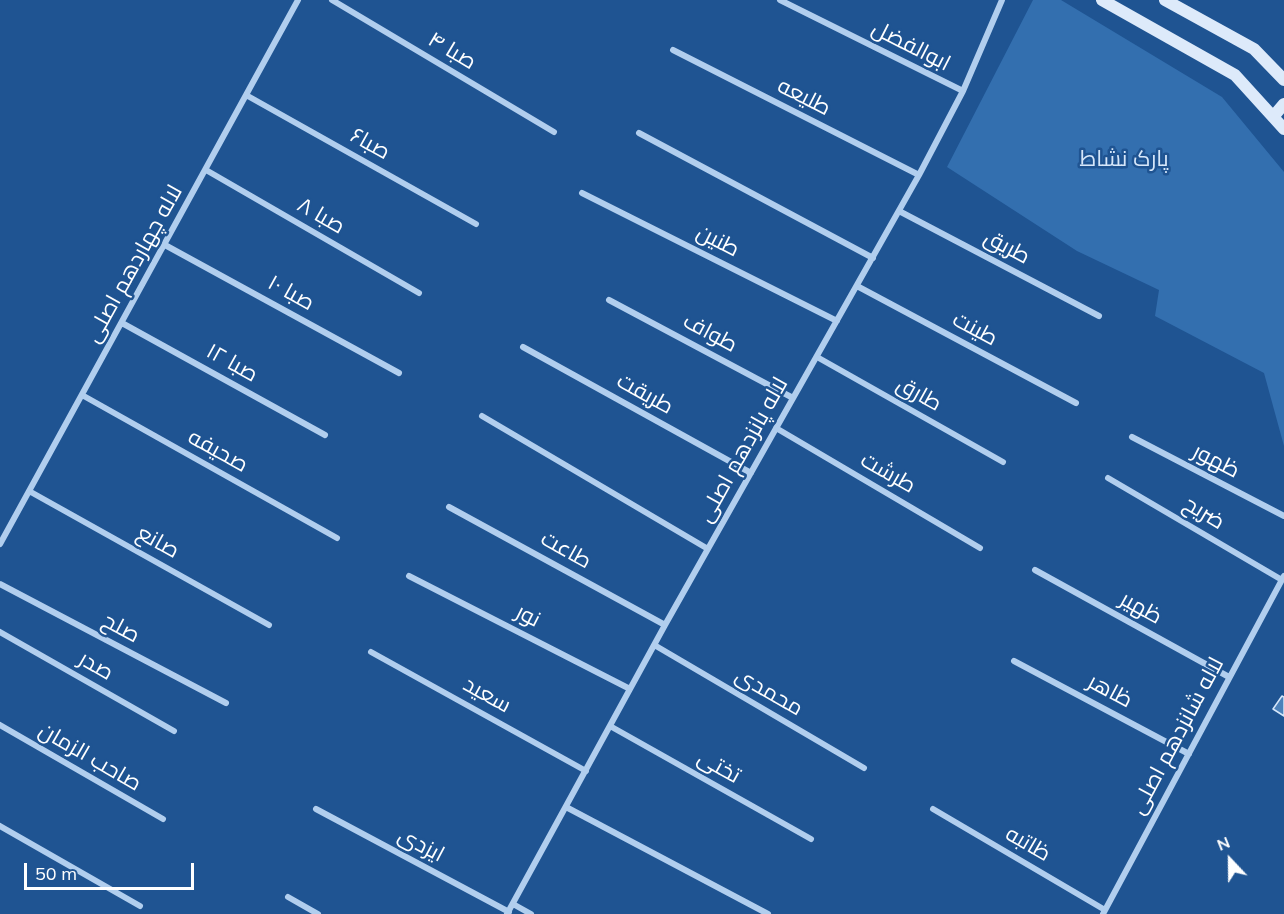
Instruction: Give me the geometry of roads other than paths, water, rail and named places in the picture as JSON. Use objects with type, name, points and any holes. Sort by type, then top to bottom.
[{"type":"main road","points":[[1102,0],[1235,75],[1284,129]]},
{"type":"main road","points":[[1165,0],[1254,49],[1284,80]]},
{"type":"main road","points":[[1273,117],[1284,104]]},
{"type":"street","name":"صبا ۴","points":[[332,0],[554,132]]},
{"type":"street","name":"ابوالفضل","points":[[780,0],[963,91]]},
{"type":"street","name":"لاله پانزدهم اصلی","points":[[508,913],[630,689],[656,646],[665,625],[919,175],[963,91],[1002,0]]},
{"type":"street","name":"لاله چهاردهم اصلی","points":[[0,544],[206,170],[296,1]]},
{"type":"street","name":"طلیعه","points":[[674,50],[919,175]]},
{"type":"street","name":"صبا۶","points":[[246,94],[476,224]]},
{"type":"street","points":[[639,133],[873,258]]},
{"type":"street","name":"صبا ۸","points":[[206,170],[419,293]]},
{"type":"street","name":"طنین","points":[[582,193],[837,321]]},
{"type":"street","name":"طریق","points":[[899,211],[1099,316]]},
{"type":"street","name":"صبا ۱۰","points":[[165,245],[399,373]]},
{"type":"street","name":"طینت","points":[[857,286],[1076,403]]},
{"type":"street","name":"طواف","points":[[609,300],[793,398]]},
{"type":"street","name":"صبا ۱۲","points":[[122,323],[325,435]]},
{"type":"street","name":"طریقت","points":[[523,347],[751,473]]},
{"type":"street","name":"طارق","points":[[816,357],[1003,462]]},
{"type":"street","name":"صحیفه","points":[[82,395],[337,538]]},
{"type":"street","points":[[482,416],[708,549]]},
{"type":"street","name":"طرشت","points":[[777,428],[980,548]]},
{"type":"street","name":"ظهور","points":[[1132,437],[1284,516]]},
{"type":"street","name":"ضریح","points":[[1108,478],[1283,578]]},
{"type":"street","name":"صانع","points":[[29,491],[269,625]]},
{"type":"street","name":"طاعت","points":[[449,507],[665,625]]},
{"type":"street","name":"ظهیر","points":[[1035,570],[1229,677]]},
{"type":"street","name":"نور","points":[[409,576],[630,689]]},
{"type":"street","name":"لاله شانزدهم اصلی","points":[[1104,912],[1283,578]]},
{"type":"street","name":"صلح","points":[[0,584],[226,703]]},
{"type":"street","name":"صدر","points":[[0,632],[174,731]]},
{"type":"street","name":"محمدی","points":[[656,646],[864,768]]},
{"type":"street","name":"سعید","points":[[371,652],[586,771]]},
{"type":"street","name":"ظاهر","points":[[1014,661],[1188,754]]},
{"type":"street","name":"صاحب الزمان","points":[[0,725],[163,819]]},
{"type":"street","name":"تختی","points":[[610,726],[810,839]]},
{"type":"street","points":[[566,807],[768,914]]},
{"type":"street","name":"ایزدی","points":[[316,809],[508,913]]},
{"type":"street","name":"ظاتبه","points":[[933,809],[1104,912]]},
{"type":"street","points":[[0,826],[140,906]]},
{"type":"street","points":[[288,897],[318,914]]},
{"type":"street","points":[[513,904],[531,914]]},
{"type":"park label","name":"پارک نشاط","points":[[1124,159]]}]
